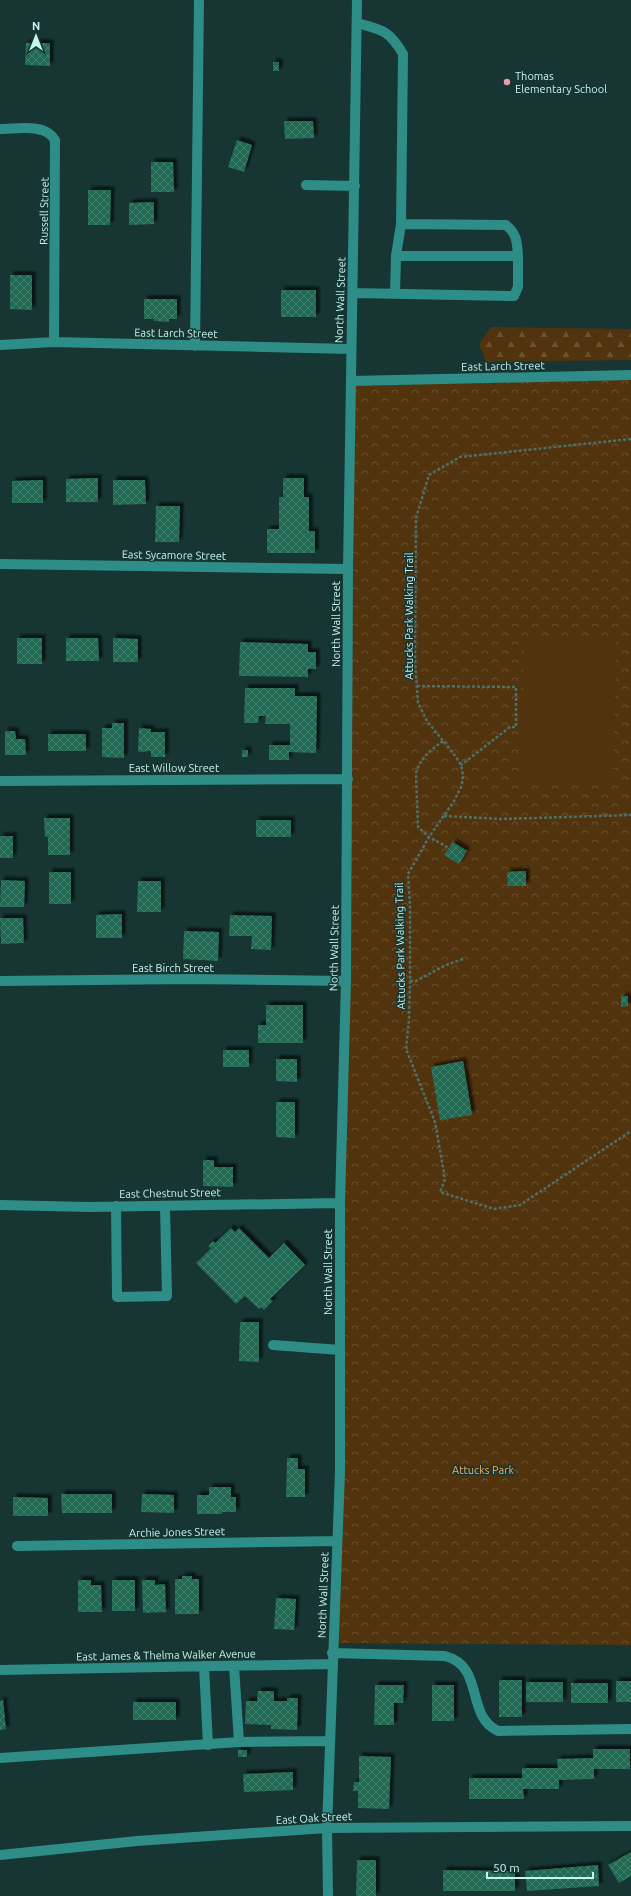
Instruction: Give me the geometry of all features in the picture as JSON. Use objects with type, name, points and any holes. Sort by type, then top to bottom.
[{"type":"street","points":[[195,346],[199,0]]},
{"type":"street","name":"North Wall Street","points":[[328,1896],[327,1828],[332,1653],[340,1471],[340,1203],[346,981],[348,569],[357,0]]},
{"type":"street","points":[[357,23],[378,28],[394,38],[403,54],[401,224],[396,256],[395,294]]},
{"type":"street","name":"Russell Street","points":[[0,128],[42,129],[51,133],[55,140],[54,342]]},
{"type":"street","points":[[306,186],[355,186]]},
{"type":"street","points":[[353,293],[514,296],[518,287],[518,256],[515,236],[506,225],[401,224]]},
{"type":"street","points":[[396,256],[518,256]]},
{"type":"street","name":"East Larch Street","points":[[0,344],[54,342],[351,349]]},
{"type":"street","name":"East Larch Street","points":[[351,381],[631,375]]},
{"type":"street","name":"East Sycamore Street","points":[[0,564],[348,569]]},
{"type":"street","name":"East Willow Street","points":[[0,781],[348,779]]},
{"type":"street","name":"East Birch Street","points":[[0,981],[346,981]]},
{"type":"street","name":"East Chestnut Street","points":[[0,1205],[165,1206],[340,1203]]},
{"type":"street","points":[[116,1206],[117,1297],[167,1296],[165,1206]]},
{"type":"street","points":[[273,1345],[340,1350]]},
{"type":"street","name":"Archie Jones Street","points":[[17,1546],[337,1541]]},
{"type":"street","points":[[332,1653],[445,1656],[453,1658],[461,1663],[467,1671],[481,1714],[490,1728],[498,1731],[631,1729]]},
{"type":"street","name":"East James & Thelma Walker Avenue","points":[[0,1670],[332,1664]]},
{"type":"street","points":[[204,1666],[208,1745]]},
{"type":"street","points":[[234,1666],[239,1742]]},
{"type":"street","points":[[0,1758],[239,1742],[330,1741]]},
{"type":"street","name":"East Oak Street","points":[[0,1855],[137,1841],[327,1828],[631,1826]]},
{"type":"path","name":"Attucks Park Walking Trail","points":[[631,439],[460,457],[429,475],[416,518],[415,662],[418,703],[427,721],[461,765],[464,775],[462,785],[444,816],[429,837],[408,874],[410,904],[410,981],[409,1020],[406,1049],[435,1122],[445,1178],[440,1192],[494,1209],[520,1205],[631,1131]]},
{"type":"path","points":[[417,686],[516,687],[516,727],[510,727],[461,765]]},
{"type":"path","points":[[443,741],[421,760],[416,773],[416,824],[429,837],[449,848]]},
{"type":"path","points":[[444,816],[501,819],[631,815]]},
{"type":"path","points":[[410,981],[416,981],[446,965],[463,959]]},
{"type":"green space","points":[[491,327],[631,329],[631,360],[486,362],[479,344]]},
{"type":"green space","name":"Attucks Park","points":[[631,375],[631,1645],[333,1643],[351,381]]},
{"type":"green space","points":[[524,640],[616,641],[613,783],[521,780]]},
{"type":"building","points":[[26,43],[50,43],[50,66],[25,65]]},
{"type":"building","points":[[273,62],[279,62],[279,71],[273,71]]},
{"type":"building","points":[[284,121],[313,121],[314,138],[285,139]]},
{"type":"building","points":[[237,140],[252,145],[244,172],[228,167]]},
{"type":"building","points":[[151,162],[173,162],[174,192],[151,192]]},
{"type":"building","points":[[88,190],[111,190],[110,225],[88,225]]},
{"type":"building","points":[[154,202],[154,224],[129,225],[129,203]]},
{"type":"building","points":[[10,275],[32,275],[32,310],[10,309]]},
{"type":"building","points":[[281,290],[316,290],[316,317],[281,317]]},
{"type":"building","points":[[144,299],[177,299],[177,319],[169,319],[169,322],[144,319]]},
{"type":"building","points":[[98,478],[98,502],[66,502],[66,479]]},
{"type":"building","points":[[283,478],[304,478],[304,497],[309,497],[309,531],[315,531],[315,553],[267,553],[267,529],[279,529],[279,497],[283,497]]},
{"type":"building","points":[[43,480],[43,503],[12,503],[12,481]]},
{"type":"building","points":[[113,480],[145,480],[146,504],[113,505]]},
{"type":"building","points":[[156,506],[180,506],[179,542],[155,542]]},
{"type":"building","points":[[17,638],[42,638],[42,664],[17,664]]},
{"type":"building","points":[[66,638],[98,638],[99,661],[66,661]]},
{"type":"building","points":[[113,638],[138,639],[138,662],[113,662]]},
{"type":"building","points":[[240,642],[308,644],[308,652],[316,652],[316,669],[308,669],[308,677],[239,676]]},
{"type":"building","points":[[245,688],[295,688],[295,696],[317,696],[316,753],[289,752],[289,760],[269,760],[269,745],[290,745],[290,724],[265,724],[266,716],[259,716],[258,723],[244,723]]},
{"type":"building","points":[[112,723],[124,723],[124,758],[102,757],[102,728],[112,728]]},
{"type":"building","points":[[139,728],[151,729],[151,732],[165,732],[165,757],[151,757],[151,751],[138,752]]},
{"type":"building","points":[[5,731],[15,731],[16,739],[25,739],[26,755],[5,755]]},
{"type":"building","points":[[48,734],[86,734],[86,751],[48,751]]},
{"type":"building","points":[[242,750],[248,750],[248,757],[242,757]]},
{"type":"building","points":[[44,818],[70,818],[70,855],[48,855],[48,837],[45,837]]},
{"type":"building","points":[[256,820],[291,820],[291,837],[256,837]]},
{"type":"building","points":[[0,836],[13,836],[13,858],[0,858]]},
{"type":"building","points":[[453,842],[467,851],[459,864],[444,855]]},
{"type":"building","points":[[526,871],[526,886],[508,886],[507,872]]},
{"type":"building","points":[[49,872],[71,872],[71,904],[49,904]]},
{"type":"building","points":[[1,880],[25,881],[24,907],[0,907]]},
{"type":"building","points":[[138,881],[161,881],[161,912],[137,912]]},
{"type":"building","points":[[122,914],[122,938],[96,938],[96,915]]},
{"type":"building","points":[[230,915],[272,916],[271,950],[251,949],[252,936],[229,936]]},
{"type":"building","points":[[0,918],[23,918],[24,943],[1,944]]},
{"type":"building","points":[[184,931],[219,932],[218,961],[183,959]]},
{"type":"building","points":[[621,996],[628,996],[628,1006],[621,1007]]},
{"type":"building","points":[[266,1005],[303,1005],[303,1043],[258,1043],[258,1025],[266,1025]]},
{"type":"building","points":[[223,1050],[249,1050],[249,1067],[223,1067]]},
{"type":"building","points":[[276,1059],[297,1059],[297,1082],[276,1081]]},
{"type":"building","points":[[463,1061],[472,1115],[440,1120],[431,1067]]},
{"type":"building","points":[[276,1102],[295,1102],[295,1138],[276,1137]]},
{"type":"building","points":[[203,1160],[214,1160],[214,1167],[233,1167],[233,1187],[203,1186]]},
{"type":"building","points":[[231,1228],[235,1232],[239,1228],[269,1258],[284,1243],[305,1265],[270,1299],[273,1301],[264,1310],[261,1307],[259,1309],[245,1296],[236,1304],[196,1263],[211,1248],[208,1246],[213,1241],[215,1243]]},
{"type":"building","points":[[240,1322],[259,1322],[259,1362],[239,1361]]},
{"type":"building","points":[[287,1458],[298,1458],[298,1469],[305,1469],[305,1497],[286,1497]]},
{"type":"building","points":[[209,1487],[231,1487],[231,1497],[236,1497],[236,1512],[222,1512],[222,1514],[197,1514],[197,1495],[209,1495]]},
{"type":"building","points":[[61,1494],[112,1494],[112,1513],[62,1513]]},
{"type":"building","points":[[142,1494],[174,1495],[174,1513],[141,1512]]},
{"type":"building","points":[[13,1497],[48,1498],[48,1516],[13,1516]]},
{"type":"building","points":[[182,1576],[192,1576],[192,1579],[199,1579],[199,1614],[175,1614],[175,1579],[182,1579]]},
{"type":"building","points":[[78,1580],[91,1580],[91,1585],[101,1585],[102,1612],[78,1612]]},
{"type":"building","points":[[112,1580],[135,1580],[135,1611],[112,1611]]},
{"type":"building","points":[[142,1580],[155,1580],[155,1585],[165,1584],[166,1612],[143,1613]]},
{"type":"building","points":[[276,1598],[296,1599],[294,1630],[274,1629]]},
{"type":"building","points":[[499,1680],[522,1680],[522,1717],[499,1717]]},
{"type":"building","points":[[616,1681],[631,1681],[631,1702],[616,1702]]},
{"type":"building","points":[[526,1682],[563,1682],[563,1702],[526,1702]]},
{"type":"building","points":[[571,1683],[608,1683],[608,1703],[571,1703]]},
{"type":"building","points":[[375,1685],[404,1685],[403,1703],[394,1703],[394,1725],[374,1725]]},
{"type":"building","points":[[432,1685],[454,1685],[454,1721],[432,1721]]},
{"type":"building","points":[[258,1691],[274,1691],[274,1701],[287,1701],[287,1698],[298,1698],[297,1730],[271,1729],[271,1725],[245,1724],[246,1701],[257,1701]]},
{"type":"building","points":[[3,1700],[6,1729],[0,1730],[0,1701]]},
{"type":"building","points":[[133,1702],[176,1702],[176,1720],[133,1720]]},
{"type":"building","points":[[593,1749],[630,1749],[630,1769],[594,1769],[594,1779],[559,1780],[559,1789],[523,1789],[524,1799],[469,1799],[469,1778],[522,1778],[522,1768],[558,1768],[557,1759],[593,1758]]},
{"type":"building","points":[[238,1750],[247,1750],[247,1757],[238,1757]]},
{"type":"building","points":[[359,1756],[391,1757],[389,1809],[358,1808],[358,1791],[353,1791],[354,1782],[359,1782]]},
{"type":"building","points":[[293,1772],[293,1790],[244,1792],[243,1774]]},
{"type":"building","points":[[631,1852],[631,1876],[619,1883],[608,1865]]},
{"type":"building","points":[[357,1860],[376,1860],[376,1896],[356,1896]]},
{"type":"building","points":[[598,1865],[599,1886],[527,1891],[525,1871]]},
{"type":"building","points":[[443,1870],[515,1871],[515,1891],[443,1891]]},
{"type":"place","name":"Thomas Elementary School","points":[[507,82]]}]
